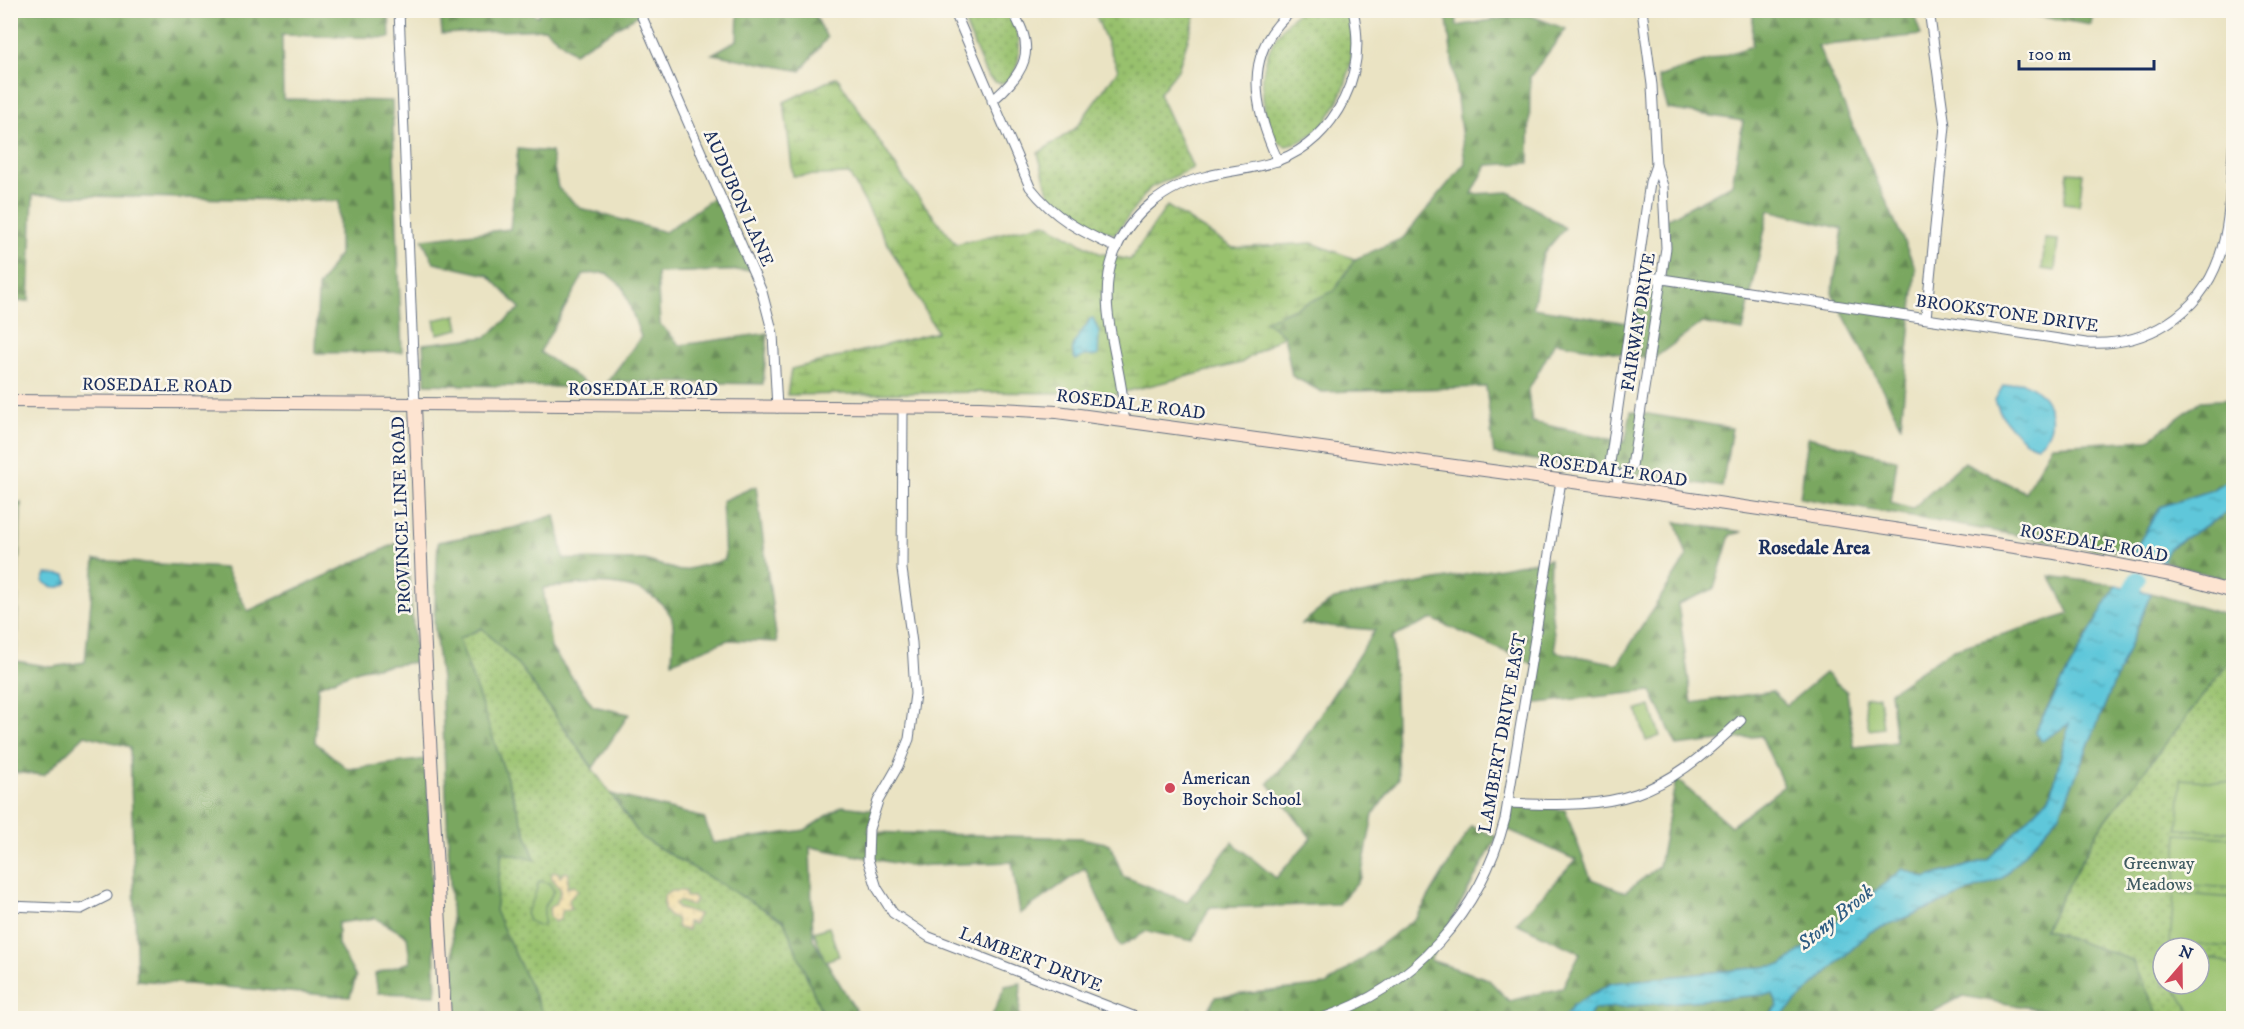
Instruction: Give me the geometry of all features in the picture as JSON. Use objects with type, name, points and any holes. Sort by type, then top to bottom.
[{"type":"street","name":"PROVINCE LINE ROAD","points":[[399,10],[423,610],[446,1018]]},
{"type":"street","name":"AUDUBON LANE","points":[[639,10],[762,292],[773,334],[777,408]]},
{"type":"street","points":[[954,10],[1022,174],[1041,201],[1068,224],[1117,248]]},
{"type":"street","points":[[992,101],[1018,77],[1025,57],[1023,33],[1011,10]]},
{"type":"street","points":[[1278,161],[1260,116],[1256,84],[1262,54],[1269,40],[1293,10]]},
{"type":"street","points":[[1124,420],[1122,382],[1106,306],[1109,272],[1117,248],[1138,216],[1165,193],[1197,178],[1278,161],[1304,147],[1318,136],[1339,109],[1349,89],[1357,60],[1357,36],[1353,10]]},
{"type":"street","name":"FAIRWAY DRIVE","points":[[1618,484],[1610,464],[1650,183],[1656,165],[1652,85],[1642,10]]},
{"type":"street","points":[[1926,318],[1945,126],[1929,10]]},
{"type":"street","name":"BROOKSTONE DRIVE","points":[[1636,275],[2096,344],[2139,338],[2168,324],[2182,313],[2204,288],[2219,257],[2225,229],[2234,139]]},
{"type":"street","name":"FAIRWAY DRIVE","points":[[1618,484],[1632,466],[1662,279],[1665,228],[1662,178],[1656,165]]},
{"type":"street","name":"ROSEDALE ROAD","points":[[10,401],[1028,410],[1124,420],[1561,481],[1618,484],[2120,564],[2234,592]]},
{"type":"street","name":"LAMBERT DRIVE","points":[[903,408],[902,569],[914,669],[913,719],[904,754],[872,816],[868,833],[868,860],[877,888],[893,913],[916,931],[1138,1018]]},
{"type":"street","name":"LAMBERT DRIVE EAST","points":[[1322,1018],[1383,989],[1412,968],[1444,938],[1484,881],[1500,840],[1508,803],[1561,481]]},
{"type":"street","points":[[1508,803],[1578,806],[1630,796],[1683,771],[1741,720]]},
{"type":"street","points":[[10,906],[81,909],[107,896]]},
{"type":"green space","points":[[11,10],[389,11],[390,38],[282,35],[283,99],[392,101],[402,352],[316,353],[318,288],[339,254],[339,201],[33,195],[29,301],[11,302]]},
{"type":"green space","points":[[541,10],[645,11],[574,53],[545,29],[442,34],[440,11],[528,11],[538,16]]},
{"type":"green space","points":[[1006,10],[1019,39],[1019,54],[1011,78],[1003,83],[995,82],[985,72],[960,11]]},
{"type":"green space","points":[[738,11],[813,11],[827,38],[801,71],[712,54],[737,40]]},
{"type":"green space","points":[[1094,11],[1197,11],[1178,70],[1159,94],[1193,168],[1150,188],[1115,234],[1085,225],[1049,196],[1038,153],[1075,129],[1118,70]]},
{"type":"green space","points":[[1299,11],[1348,11],[1352,29],[1352,50],[1349,71],[1333,111],[1320,127],[1304,139],[1286,146],[1277,141],[1269,128],[1262,83],[1267,56],[1272,44],[1288,21]]},
{"type":"green space","points":[[1446,11],[1456,11],[1457,26],[1526,14],[1566,29],[1530,77],[1529,163],[1487,165],[1472,194],[1509,192],[1565,228],[1543,254],[1533,308],[1628,323],[1637,272],[1665,276],[1667,219],[1732,184],[1743,121],[1668,109],[1658,77],[1752,46],[1753,11],[1913,11],[1921,35],[1818,46],[1916,269],[1901,425],[1832,293],[1843,229],[1769,210],[1743,331],[1702,323],[1653,359],[1555,342],[1528,391],[1532,422],[1625,442],[1631,411],[1732,428],[1722,487],[1494,454],[1486,387],[1322,392],[1292,376],[1284,335],[1264,321],[1334,291],[1355,259],[1403,238],[1465,163]]},
{"type":"green space","points":[[2018,11],[2093,11],[2091,25],[2018,13]]},
{"type":"green space","points":[[837,77],[907,183],[956,244],[1045,223],[1099,253],[1130,260],[1167,206],[1233,248],[1312,243],[1355,259],[1334,291],[1265,321],[1284,335],[1241,363],[1100,398],[1066,393],[980,392],[787,395],[791,369],[937,332],[849,174],[793,176],[784,102]]},
{"type":"green space","points":[[518,149],[551,152],[558,188],[580,208],[665,232],[715,197],[736,227],[754,270],[657,273],[660,324],[680,345],[768,333],[763,384],[608,381],[641,337],[623,287],[606,273],[584,274],[540,352],[593,388],[425,384],[423,344],[486,337],[520,308],[488,275],[434,263],[422,239],[510,229]]},
{"type":"green space","points":[[2068,172],[2083,173],[2079,205],[2064,203]]},
{"type":"green space","points":[[2045,239],[2058,240],[2055,271],[2042,269]]},
{"type":"green space","points":[[456,315],[459,329],[437,334],[434,320]]},
{"type":"green space","points":[[2233,399],[2233,476],[2213,490],[2160,507],[2133,553],[2097,549],[1800,498],[1808,437],[1897,460],[1891,503],[1912,509],[1964,462],[2025,492],[2052,445],[2148,440],[2201,401]]},
{"type":"green space","points":[[756,486],[777,642],[728,640],[672,662],[674,632],[671,616],[660,603],[646,593],[613,584],[576,584],[543,588],[551,648],[593,706],[629,714],[593,768],[521,668],[482,628],[459,639],[535,860],[502,852],[495,911],[545,1018],[456,1018],[441,680],[434,623],[438,542],[513,528],[555,515],[564,559],[645,560],[680,571],[725,560],[722,501]]},
{"type":"green space","points":[[11,503],[21,503],[16,661],[52,667],[85,662],[95,560],[225,568],[248,611],[406,539],[416,662],[361,669],[318,686],[315,742],[348,769],[427,759],[436,995],[378,993],[375,974],[410,962],[407,936],[375,918],[338,923],[338,945],[356,977],[350,997],[137,980],[130,747],[85,735],[44,775],[11,772]]},
{"type":"green space","points":[[2233,509],[2233,582],[2163,561],[2169,548]]},
{"type":"green space","points":[[1676,522],[1743,532],[1730,535],[1714,589],[1678,604],[1692,703],[1772,691],[1787,705],[1825,673],[1847,692],[1854,747],[1896,742],[1890,692],[1951,650],[2070,614],[2050,576],[2116,585],[2035,730],[2069,723],[2051,796],[1987,860],[1925,878],[1903,869],[1782,965],[1612,983],[1573,1005],[1564,1018],[1205,1018],[1215,997],[1326,985],[1417,917],[1471,826],[1497,837],[1430,960],[1488,979],[1509,1001],[1562,988],[1580,953],[1516,923],[1576,860],[1500,826],[1506,804],[1565,810],[1591,879],[1625,892],[1659,866],[1676,779],[1731,826],[1784,786],[1761,736],[1677,746],[1651,691],[1529,704],[1535,665],[1432,619],[1393,637],[1398,779],[1373,815],[1361,878],[1338,904],[1209,908],[1193,941],[1147,931],[1120,947],[1085,868],[1020,914],[1012,862],[910,866],[810,847],[813,939],[859,1016],[866,1018],[824,1018],[784,921],[642,838],[611,794],[704,818],[713,843],[805,830],[842,806],[875,810],[868,832],[1081,838],[1110,844],[1123,876],[1187,902],[1232,842],[1276,878],[1311,838],[1268,783],[1295,753],[1375,630],[1301,624],[1334,599],[1550,559],[1549,590],[1556,652],[1618,664],[1687,556]]},
{"type":"green space","points":[[2151,593],[2233,617],[2233,657],[2099,829],[2044,929],[2132,960],[2160,1018],[2088,1018],[1963,996],[1921,1018],[1779,1018],[1870,932],[2002,878],[2060,814]]},
{"type":"green space","points":[[482,628],[521,668],[642,838],[784,921],[824,1018],[545,1018],[495,911],[502,852],[535,859],[458,639]]},
{"type":"green space","name":"Greenway Meadows","points":[[2233,657],[2233,1018],[2160,1018],[2132,960],[2044,930],[2099,829]]},
{"type":"green space","points":[[1879,696],[1883,728],[1869,730],[1864,698]]},
{"type":"green space","points":[[1651,706],[1660,736],[1646,741],[1637,710]]},
{"type":"green space","points":[[2181,779],[2233,783],[2233,832],[2178,829]]},
{"type":"green space","points":[[2178,834],[2233,838],[2233,888],[2175,884]]},
{"type":"green space","points":[[539,881],[549,883],[554,891],[544,908],[544,923],[540,926],[529,921],[526,913]]},
{"type":"green space","points":[[2174,893],[2233,898],[2233,947],[2211,946],[2211,936],[2171,936]]},
{"type":"green space","points":[[829,927],[839,956],[825,961],[814,932]]},
{"type":"green space","points":[[2211,958],[2233,966],[2233,1011],[2222,1018],[2195,1018],[2180,996],[2211,996]]},
{"type":"green space","points":[[1021,983],[1019,1018],[991,1018],[1005,986]]},
{"type":"green space","points":[[1773,994],[1778,1006],[1766,1018],[1588,1018],[1594,1009]]},
{"type":"sand","points":[[553,872],[558,872],[560,877],[565,872],[569,873],[567,888],[574,886],[578,890],[569,899],[571,909],[563,910],[560,919],[555,922],[550,917],[549,908],[557,902],[561,890],[551,877]]},
{"type":"sand","points":[[671,891],[684,891],[686,897],[693,897],[696,900],[692,906],[679,901],[675,904],[679,909],[699,914],[694,924],[688,922],[688,930],[678,928],[676,918],[669,916],[664,910],[664,896]]},
{"type":"water","points":[[1093,318],[1099,332],[1098,356],[1084,356],[1076,360],[1073,354],[1074,344],[1090,319]]},
{"type":"water","points":[[2021,382],[2040,393],[2050,410],[2050,429],[2037,446],[2024,440],[2012,428],[2001,414],[1995,400],[2003,386]]},
{"type":"water","points":[[2233,476],[2233,509],[2170,547],[2163,561],[2133,553],[2160,507],[2213,490]]},
{"type":"water","points":[[46,574],[66,575],[68,582],[63,586],[52,587],[43,581]]},
{"type":"water","points":[[2116,585],[2151,593],[2060,814],[2002,878],[1870,932],[1779,1018],[1766,1018],[1778,1006],[1773,994],[1594,1009],[1588,1018],[1564,1018],[1573,1005],[1612,983],[1782,965],[1903,869],[1925,878],[1987,860],[2051,796],[2069,724],[2042,741],[2035,731]]},
{"type":"waterway","name":"Stony Brook","points":[[2123,608],[2137,579]]},
{"type":"place","name":"American Boychoir School","points":[[1170,788]]},
{"type":"district","name":"Rosedale Area","points":[[1814,547]]}]
